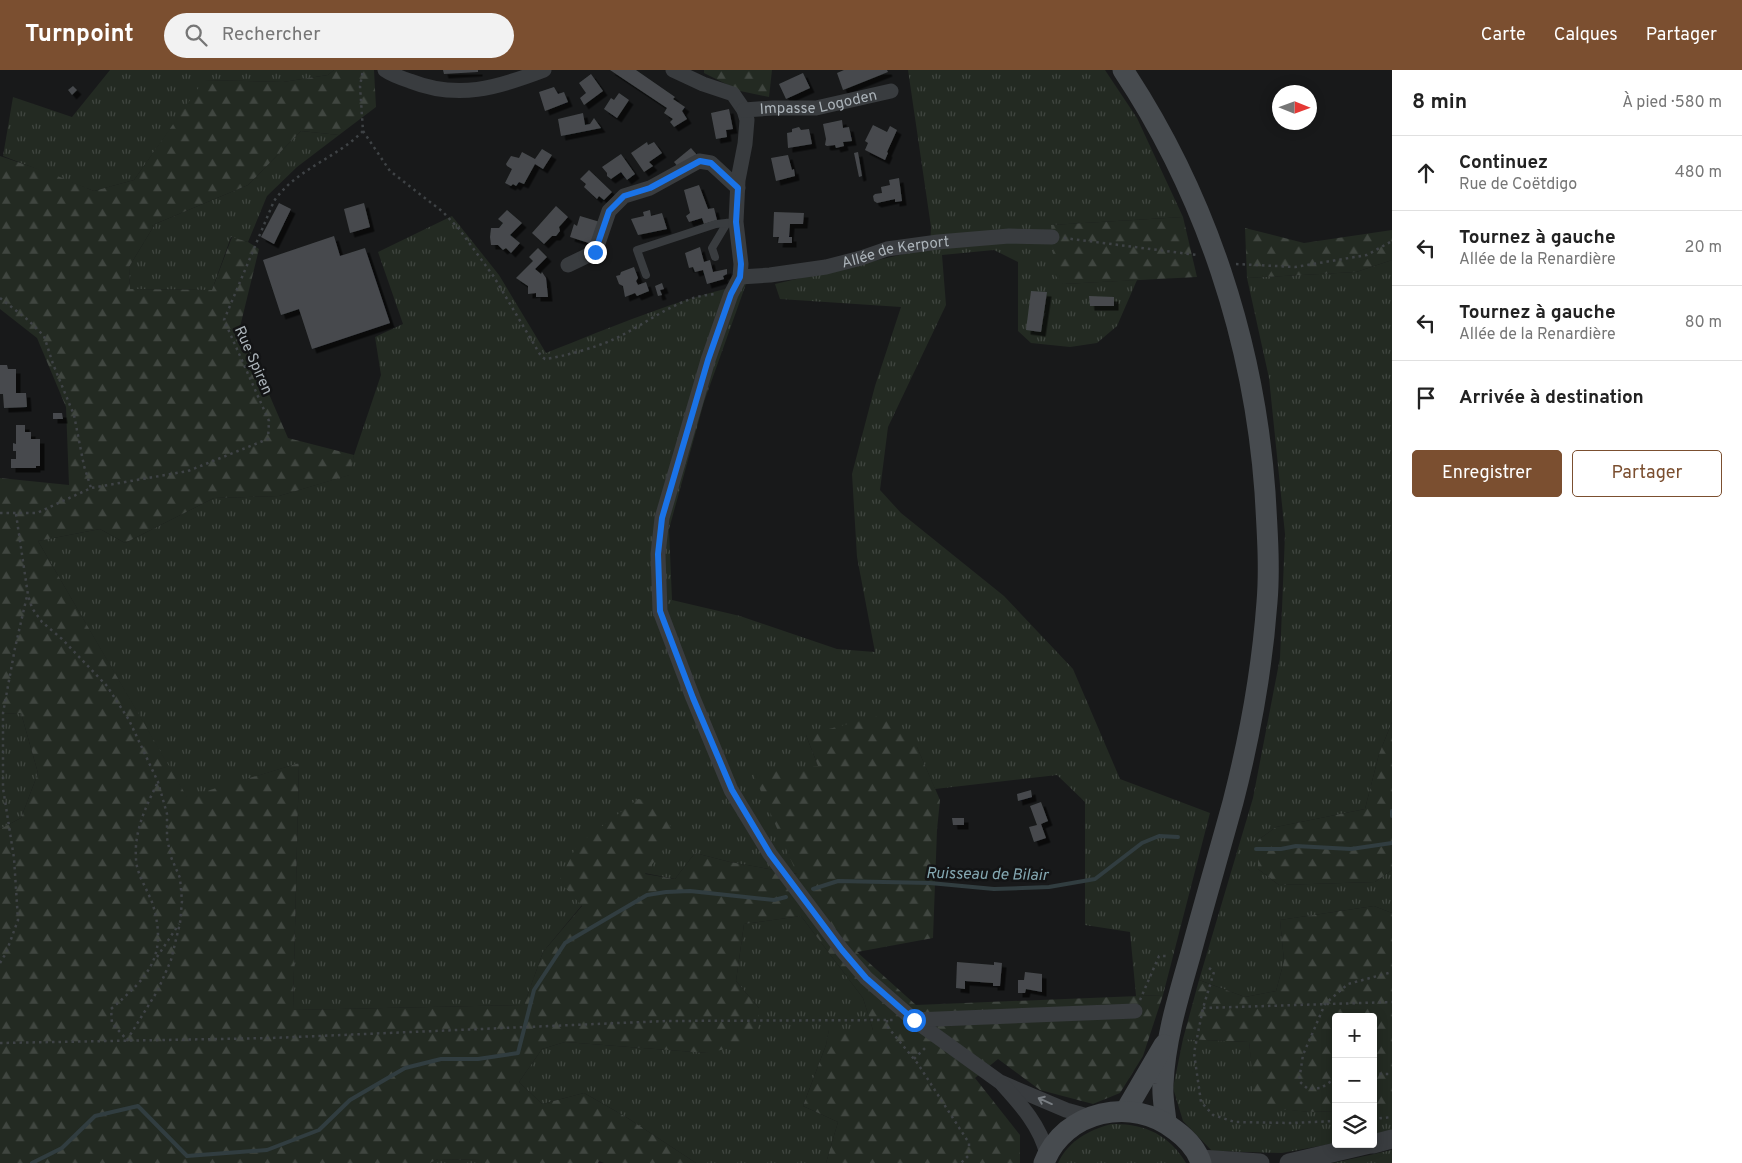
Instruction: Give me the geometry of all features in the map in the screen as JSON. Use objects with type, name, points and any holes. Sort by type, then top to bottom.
[{"type":"main road","points":[[1122,70],[1141,98],[1172,152],[1197,208],[1216,258],[1243,346],[1261,446],[1267,522],[1268,599],[1261,666],[1249,733],[1232,803],[1167,1038],[1162,1087],[1166,1122]]},
{"type":"main road","points":[[1126,1110],[1167,1038]]},
{"type":"main road","points":[[1045,1159],[1063,1134],[1082,1120],[1103,1112],[1126,1110],[1147,1114],[1166,1122],[1186,1138],[1200,1161]]},
{"type":"street","points":[[385,70],[437,90],[479,91],[544,70]]},
{"type":"street","points":[[673,70],[703,84],[733,94],[744,110],[747,120],[732,223],[741,264],[740,277],[731,294],[708,360],[662,518],[658,554],[660,611],[693,698],[732,790],[770,854],[842,950],[866,978],[914,1020],[1000,1082],[1030,1116],[1040,1133],[1045,1159]]},
{"type":"street","name":"Impasse Logoden","points":[[744,110],[816,108],[891,91]]},
{"type":"street","points":[[568,265],[595,252],[609,211],[624,196],[650,188],[700,161],[711,163],[738,188]]},
{"type":"street","name":"Allée de Kerport","points":[[740,277],[826,267],[887,249],[938,242],[1009,236],[1052,237]]},
{"type":"street","points":[[914,1020],[1135,1011]]},
{"type":"street","points":[[1000,1082],[1066,1110],[1091,1117]]},
{"type":"street","points":[[1377,1143],[1392,1139]]},
{"type":"street","points":[[1289,1163],[1355,1148]]},
{"type":"street","points":[[1200,1161],[1260,1163]]},
{"type":"lane","points":[[715,257],[712,248],[732,223]]},
{"type":"lane","points":[[646,275],[637,250],[716,224],[732,223]]},
{"type":"path","points":[[362,70],[360,86],[363,131],[390,171],[443,212],[459,229],[494,277],[545,360],[611,341],[669,308],[706,294],[731,294]]},
{"type":"path","name":"Rue Spiren","points":[[0,513],[37,512],[91,488],[188,471],[268,439],[269,421],[224,320],[274,201],[282,190],[328,156],[352,143],[363,131]]},
{"type":"path","points":[[1052,237],[1216,258],[1237,264],[1295,267],[1366,255],[1392,241]]},
{"type":"path","points":[[0,298],[28,320],[44,336],[53,364],[74,415],[84,466],[91,488]]},
{"type":"path","points":[[16,514],[28,595],[32,608],[42,622],[62,639],[107,686],[129,720],[158,782],[167,814],[167,838],[171,857],[180,878],[182,901],[180,923],[171,960],[158,990],[127,1040]]},
{"type":"path","points":[[0,963],[6,954],[18,920],[14,858],[4,788],[3,713],[15,648],[28,595]]},
{"type":"path","points":[[156,958],[158,933],[152,905],[135,860],[137,834],[158,782]]},
{"type":"path","points":[[127,1040],[112,1023],[111,1009],[136,987],[180,923]]},
{"type":"path","points":[[1135,1011],[1158,956],[1167,956]]},
{"type":"path","points":[[1210,968],[1214,972],[1202,1008],[1194,1053],[1202,1102],[1213,1115],[1235,1122],[1332,1121]]},
{"type":"path","points":[[1332,1081],[1321,1088],[1308,1089],[1299,1081],[1303,1055],[1325,1004],[1348,984],[1392,972]]},
{"type":"path","points":[[1202,1008],[1392,1002]]},
{"type":"path","points":[[887,1020],[888,1026],[914,1059],[969,1143],[969,1155],[961,1163]]},
{"type":"path","points":[[0,1043],[272,1038],[666,1021],[914,1020]]},
{"type":"path","points":[[914,1059],[929,1044]]},
{"type":"path","points":[[1377,1073],[1392,1074]]},
{"type":"path","points":[[1377,1118],[1392,1117]]},
{"type":"green space","points":[[110,70],[334,70],[328,75],[283,82],[205,80],[134,180],[94,191],[3,156],[13,97],[72,117]]},
{"type":"green space","points":[[334,70],[374,70],[376,107],[339,135],[301,131],[248,185],[155,224],[129,267],[130,289],[212,290],[232,237],[248,242],[259,249],[240,327],[288,438],[354,455],[350,475],[279,496],[214,498],[125,543],[100,529],[38,541],[187,797],[299,763],[293,1010],[524,1005],[543,952],[582,906],[559,881],[577,845],[638,799],[660,803],[674,835],[645,874],[675,879],[695,853],[730,862],[797,874],[752,771],[818,766],[806,735],[882,715],[917,747],[940,800],[933,938],[857,952],[916,1005],[1163,995],[1143,1056],[1120,1093],[1093,1104],[1040,1090],[998,1059],[975,1078],[1020,1135],[1020,1163],[826,1163],[838,1122],[803,1106],[826,1045],[829,1029],[873,1030],[863,998],[801,916],[744,924],[736,981],[759,1008],[757,1042],[707,1053],[565,1042],[542,1049],[519,1082],[542,1104],[584,1093],[626,1117],[696,1163],[604,1163],[599,1161],[598,1163],[482,1163],[480,1160],[438,1159],[430,1163],[0,1163],[0,829],[21,818],[38,773],[21,713],[0,714],[0,478],[69,485],[66,407],[37,338],[0,309],[0,156],[50,173],[94,191],[134,180],[204,80],[283,82],[328,75]]},
{"type":"green space","points":[[704,70],[772,70],[769,97],[740,91],[704,73]]},
{"type":"green space","points":[[908,70],[1105,70],[1137,118],[1183,217],[1051,225],[1063,284],[1137,280],[1117,326],[1097,343],[1070,347],[1031,343],[1018,331],[1018,262],[994,250],[942,255],[946,305],[888,427],[880,490],[901,513],[1004,596],[1073,669],[1120,779],[1210,813],[1163,995],[1136,996],[1130,932],[1085,925],[1085,802],[1057,775],[935,789],[917,747],[806,735],[818,766],[798,874],[730,862],[695,853],[675,879],[644,873],[582,905],[543,952],[524,1005],[293,1010],[299,763],[187,798],[38,541],[100,529],[125,543],[214,498],[279,496],[349,475],[381,375],[375,337],[403,324],[378,252],[452,216],[499,275],[546,353],[694,297],[746,284],[704,402],[669,529],[672,600],[740,616],[837,649],[875,652],[857,557],[852,474],[875,386],[901,307],[780,299],[775,284],[930,248],[931,227]]},
{"type":"green space","points":[[301,131],[339,135],[297,167],[267,196],[248,242],[231,237],[212,290],[130,289],[129,267],[155,224],[248,185]]},
{"type":"green space","points":[[1183,217],[1197,277],[1063,284],[1055,275],[1051,225]]},
{"type":"green space","points":[[1245,228],[1304,243],[1392,230],[1392,260],[1356,272],[1247,278]]},
{"type":"green space","points":[[1392,260],[1392,722],[1379,754],[1365,809],[1276,827],[1258,840],[1258,869],[1279,885],[1375,882],[1392,870],[1392,913],[1374,906],[1280,920],[1284,961],[1276,991],[1245,997],[1199,980],[1253,798],[1280,658],[1285,534],[1269,378],[1247,278],[1356,272]]},
{"type":"green space","points":[[21,713],[38,773],[21,818],[0,829],[0,714]]},
{"type":"green space","points":[[1392,722],[1392,870],[1375,882],[1279,885],[1258,869],[1258,840],[1276,827],[1365,809],[1379,754]]},
{"type":"green space","points":[[1374,906],[1392,913],[1392,1110],[1377,1110],[1377,1013],[1332,1013],[1332,1111],[1309,1112],[1256,1107],[1249,1042],[1183,1039],[1199,980],[1245,997],[1276,991],[1284,961],[1280,920]]},
{"type":"green space","points":[[801,916],[863,998],[873,1030],[829,1030],[826,1045],[803,1106],[838,1122],[826,1163],[696,1163],[626,1117],[584,1093],[542,1104],[519,1082],[542,1049],[565,1042],[707,1053],[759,1008],[736,981],[744,924]]},
{"type":"green space","points":[[1183,1039],[1249,1042],[1257,1106],[1309,1112],[1332,1111],[1332,1144],[1282,1153],[1212,1151],[1183,1121],[1173,1088]]},
{"type":"green space","points":[[1377,1110],[1392,1110],[1392,1133],[1377,1135]]},
{"type":"green space","points":[[1111,1124],[1134,1126],[1154,1132],[1172,1145],[1186,1163],[1058,1163],[1067,1148],[1080,1137]]},
{"type":"green space","points":[[1392,1150],[1392,1163],[1333,1163]]},
{"type":"green space","points":[[438,1159],[481,1160],[482,1163],[430,1163]]},
{"type":"building","points":[[443,70],[478,70],[478,72],[444,74]]},
{"type":"building","points":[[610,70],[636,70],[675,97],[673,99],[685,107],[682,111],[687,119],[674,127],[670,122],[673,119],[664,113],[667,108]]},
{"type":"building","points":[[844,70],[887,70],[888,72],[843,90],[837,73]]},
{"type":"building","points":[[803,73],[810,88],[786,99],[779,84]]},
{"type":"building","points":[[591,74],[603,91],[584,105],[580,98],[586,93],[579,83]]},
{"type":"building","points":[[73,86],[77,90],[72,95],[68,90]]},
{"type":"building","points":[[554,87],[558,94],[564,92],[568,102],[545,111],[539,92]]},
{"type":"building","points":[[619,93],[629,100],[617,118],[604,109],[611,98],[614,100]]},
{"type":"building","points":[[729,109],[733,129],[726,130],[727,137],[716,139],[711,113]]},
{"type":"building","points":[[583,113],[585,125],[590,124],[594,118],[601,128],[561,136],[558,119]]},
{"type":"building","points":[[842,120],[843,128],[849,127],[852,141],[843,142],[844,146],[836,148],[835,145],[825,145],[826,139],[823,124]]},
{"type":"building","points":[[873,125],[887,132],[890,126],[897,130],[885,160],[865,150],[868,143],[865,141]]},
{"type":"building","points":[[799,127],[801,130],[809,129],[812,144],[788,148],[787,133]]},
{"type":"building","points":[[647,142],[648,145],[654,142],[662,153],[649,162],[653,166],[644,172],[631,153]]},
{"type":"building","points":[[691,148],[697,155],[679,168],[674,162]]},
{"type":"building","points":[[542,149],[552,155],[543,169],[535,164],[524,184],[519,182],[516,186],[513,184],[511,186],[505,183],[512,169],[506,164],[511,156],[519,158],[522,152],[535,159]]},
{"type":"building","points":[[858,152],[862,176],[859,177],[854,153]]},
{"type":"building","points":[[621,154],[635,174],[627,180],[621,172],[611,179],[602,167]]},
{"type":"building","points":[[788,155],[795,176],[776,181],[771,158]]},
{"type":"building","points":[[589,170],[612,192],[604,200],[599,196],[597,199],[584,187],[586,184],[580,179]]},
{"type":"building","points":[[899,178],[902,201],[895,202],[895,199],[877,203],[874,201],[873,196],[875,194],[882,193],[881,187],[890,185],[889,180]]},
{"type":"building","points":[[699,185],[708,209],[714,208],[717,220],[704,224],[702,218],[689,222],[686,216],[690,213],[684,190]]},
{"type":"building","points":[[279,203],[291,209],[274,244],[261,237]]},
{"type":"building","points":[[364,203],[370,227],[350,233],[344,209]]},
{"type":"building","points":[[556,206],[568,217],[559,227],[560,231],[556,236],[552,236],[544,244],[532,233]]},
{"type":"building","points":[[507,210],[522,223],[510,235],[520,243],[511,253],[506,248],[503,250],[498,245],[491,245],[490,237],[491,228],[499,228],[503,223],[498,219]]},
{"type":"building","points":[[650,210],[651,216],[662,213],[667,229],[638,235],[631,219],[644,216],[643,212]]},
{"type":"building","points":[[774,212],[804,213],[803,224],[790,224],[789,237],[792,237],[792,243],[778,243],[779,237],[773,237]]},
{"type":"building","points":[[580,216],[600,222],[592,244],[570,237],[574,224],[577,226]]},
{"type":"building","points":[[334,236],[340,256],[365,248],[390,323],[312,349],[299,309],[281,315],[263,260]]},
{"type":"building","points":[[700,247],[704,262],[710,260],[713,272],[727,269],[727,274],[723,276],[724,279],[707,284],[703,270],[695,272],[693,267],[689,268],[685,253]]},
{"type":"building","points":[[538,248],[547,257],[535,269],[541,274],[542,272],[546,278],[548,297],[536,297],[536,293],[528,294],[528,286],[516,278],[533,261],[529,257]]},
{"type":"building","points":[[634,267],[638,278],[636,281],[638,285],[646,282],[649,291],[637,296],[635,293],[625,297],[623,286],[619,284],[616,276]]},
{"type":"building","points":[[662,283],[664,289],[660,290],[662,295],[658,296],[655,286]]},
{"type":"building","points":[[1031,291],[1047,292],[1041,332],[1026,330]]},
{"type":"building","points":[[1089,296],[1114,297],[1114,306],[1090,306]]},
{"type":"building","points":[[0,365],[7,365],[8,369],[16,369],[16,393],[26,393],[27,407],[4,408],[3,394],[0,394]]},
{"type":"building","points":[[53,413],[62,413],[63,419],[53,419]]},
{"type":"building","points":[[16,425],[25,425],[25,432],[31,432],[31,439],[40,439],[40,466],[36,466],[36,468],[11,468],[11,459],[16,459],[13,443],[16,444]]},
{"type":"building","points":[[1031,790],[1032,797],[1018,801],[1017,794]]},
{"type":"building","points":[[1041,802],[1048,821],[1041,824],[1046,838],[1034,842],[1029,827],[1037,825],[1030,806]]},
{"type":"building","points":[[952,818],[964,818],[964,825],[953,825]]},
{"type":"building","points":[[957,962],[994,965],[994,962],[1002,963],[1000,986],[993,986],[993,983],[965,981],[965,989],[956,988]]},
{"type":"building","points":[[1025,972],[1042,974],[1042,992],[1026,989],[1025,993],[1018,993],[1018,980],[1024,980]]},
{"type":"waterway","points":[[1392,811],[1392,816]]},
{"type":"waterway","name":"Ruisseau de Bilair","points":[[813,889],[838,881],[930,883],[994,889],[1049,887],[1095,879],[1142,843],[1159,836],[1178,837]]},
{"type":"waterway","name":"Ruisseau de Bilair","points":[[1256,849],[1281,849],[1296,846],[1351,849],[1392,843]]},
{"type":"waterway","name":"Ruisseau de Bilair","points":[[32,1163],[62,1148],[95,1116],[138,1106],[187,1156],[267,1150],[319,1130],[350,1100],[405,1068],[441,1059],[478,1059],[518,1053],[534,990],[565,943],[647,895],[690,891],[774,900],[786,897]]},
{"type":"route","points":[[595,252],[609,211],[624,196],[650,188],[700,161],[711,163],[738,188],[736,222],[741,264],[740,277],[731,294],[708,360],[662,518],[658,554],[660,611],[693,698],[732,790],[770,854],[842,950],[866,978],[914,1020]]}]
